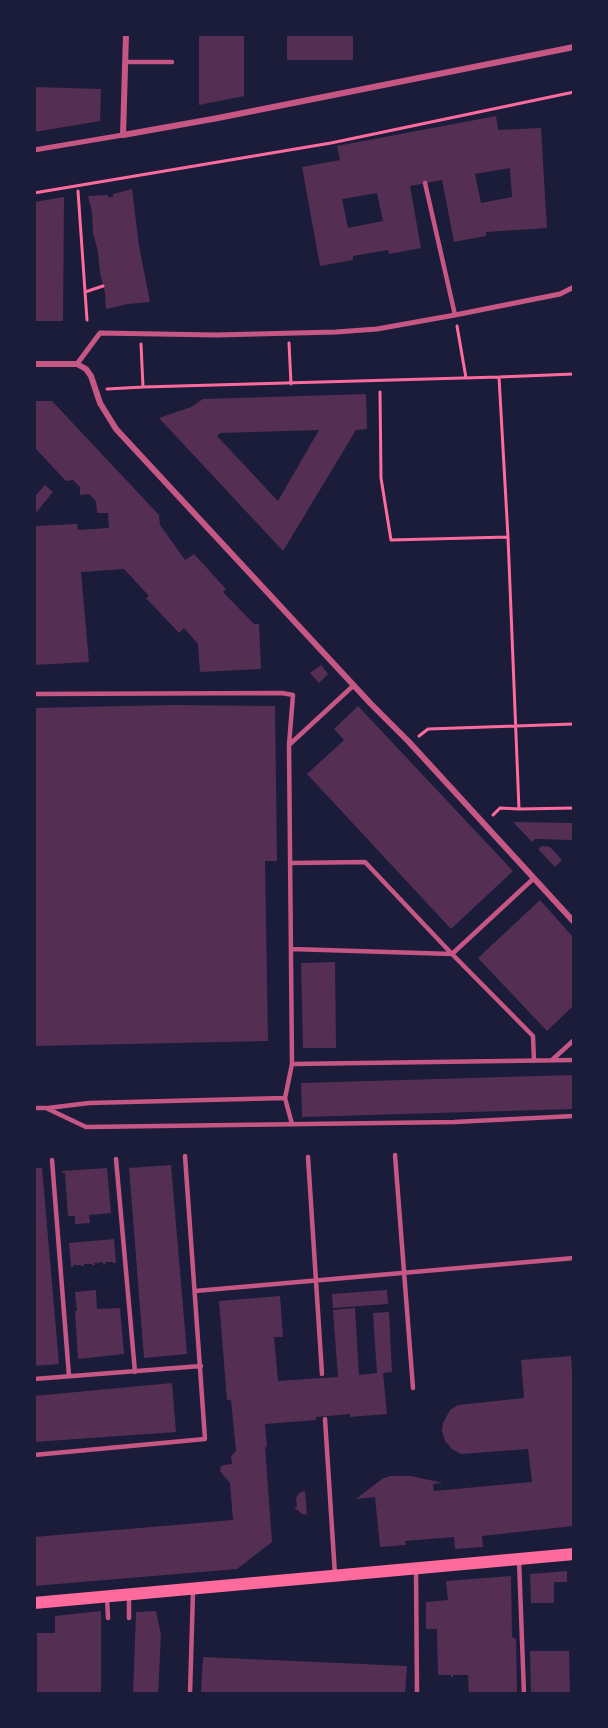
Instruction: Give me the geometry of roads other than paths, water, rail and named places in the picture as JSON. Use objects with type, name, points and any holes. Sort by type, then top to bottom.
[{"type":"main road","points":[[34,1603],[573,1554]]},
{"type":"street","points":[[123,135],[126,34]]},
{"type":"street","points":[[34,150],[230,116],[573,47]]},
{"type":"street","points":[[77,364],[99,333],[216,335],[377,329],[560,294],[573,287]]},
{"type":"street","points":[[34,363],[77,364],[86,369],[92,376],[105,413],[116,429],[409,742],[573,922]]},
{"type":"lane","points":[[125,62],[172,62]]},
{"type":"lane","points":[[425,183],[455,315]]},
{"type":"lane","points":[[289,745],[354,685]]},
{"type":"lane","points":[[34,694],[282,693],[293,695],[289,745],[292,1064],[285,1098],[292,1124]]},
{"type":"lane","points":[[291,863],[365,862],[533,1036],[534,1061]]},
{"type":"lane","points":[[291,949],[452,954],[533,879]]},
{"type":"lane","points":[[552,1060],[573,1040]]},
{"type":"lane","points":[[292,1064],[573,1060]]},
{"type":"lane","points":[[34,1108],[89,1103],[285,1098]]},
{"type":"lane","points":[[46,1108],[86,1126],[454,1122],[573,1116]]},
{"type":"lane","points":[[395,1155],[413,1388]]},
{"type":"lane","points":[[34,1455],[206,1439],[184,1156]]},
{"type":"lane","points":[[308,1157],[322,1374]]},
{"type":"lane","points":[[116,1159],[135,1372]]},
{"type":"lane","points":[[52,1160],[69,1376]]},
{"type":"lane","points":[[195,1291],[573,1258]]},
{"type":"lane","points":[[34,1379],[201,1366]]},
{"type":"lane","points":[[325,1419],[335,1576]]},
{"type":"lane","points":[[519,1560],[524,1694]]},
{"type":"lane","points":[[416,1570],[417,1694]]},
{"type":"lane","points":[[190,1694],[194,1588]]},
{"type":"lane","points":[[129,1594],[129,1618]]},
{"type":"lane","points":[[107,1596],[108,1618]]}]
